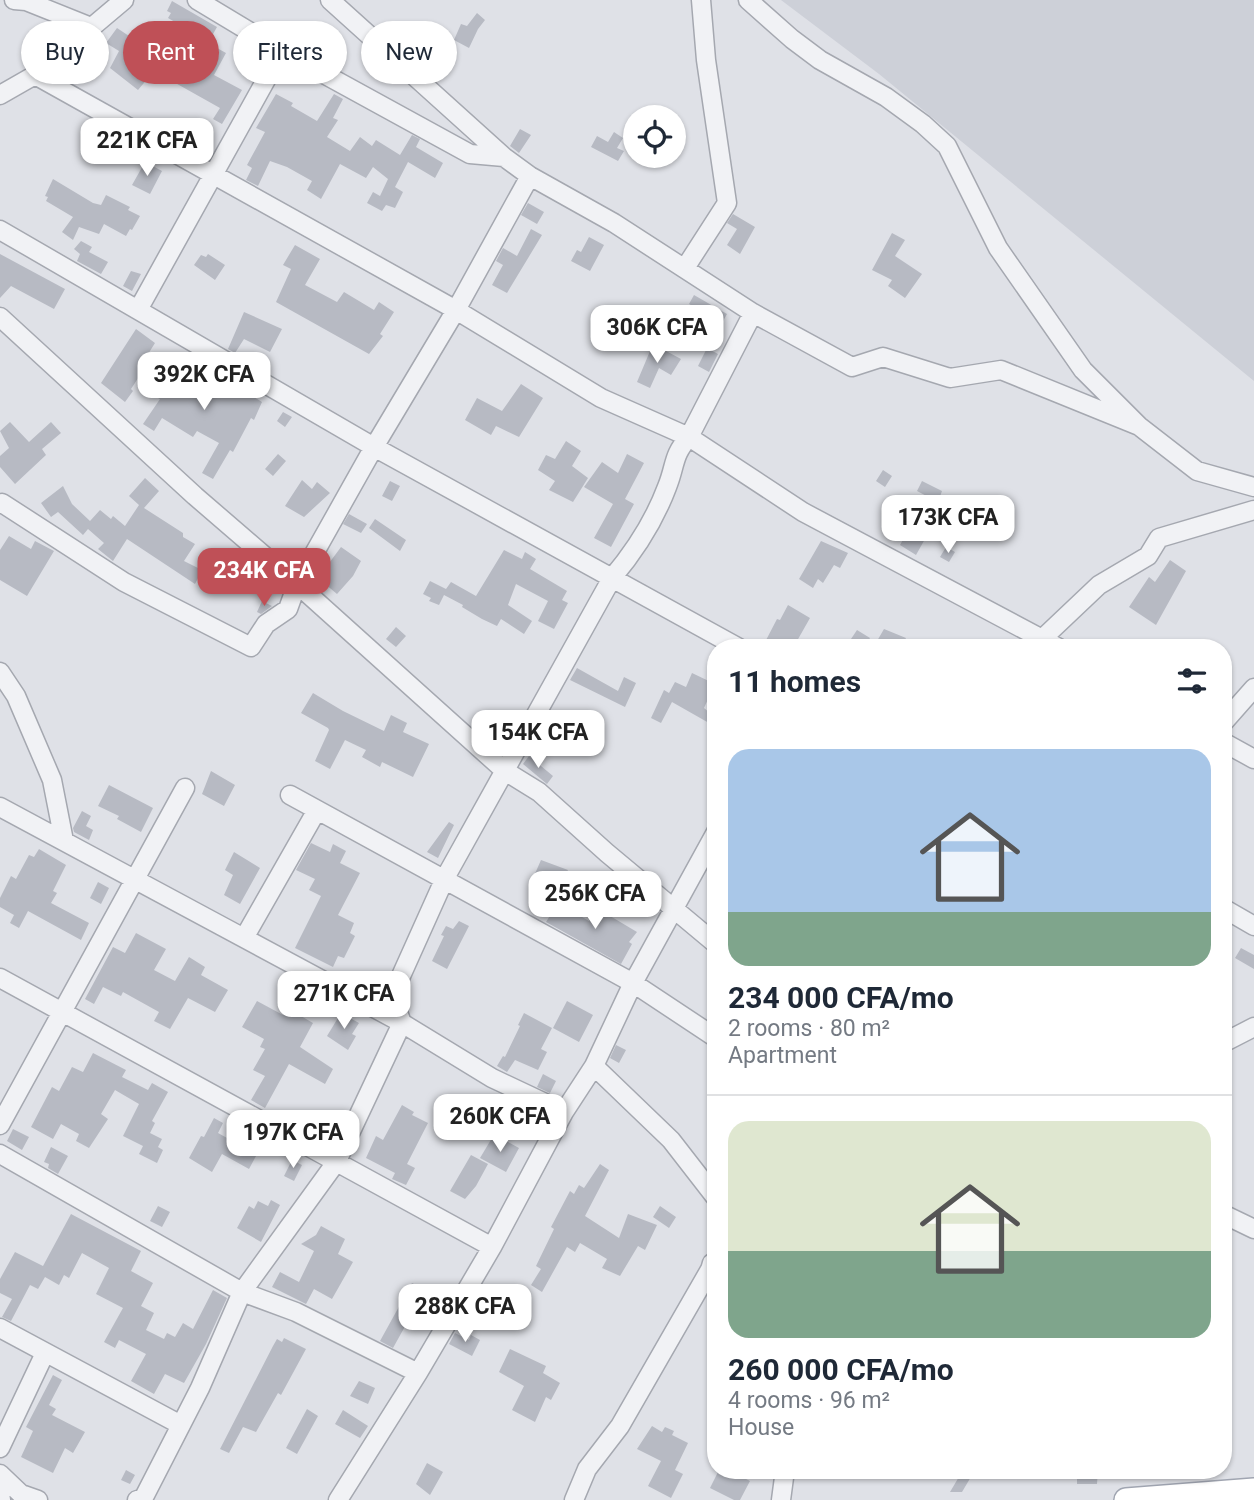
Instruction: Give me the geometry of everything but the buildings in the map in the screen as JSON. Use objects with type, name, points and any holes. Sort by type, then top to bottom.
[{"type":"main road","points":[[1126,1500],[1254,1490]]},
{"type":"street","points":[[14,0],[26,1],[76,21]]},
{"type":"street","points":[[98,21],[124,0]]},
{"type":"street","points":[[197,0],[233,22]]},
{"type":"street","points":[[330,0],[504,157],[530,176],[614,223],[753,313],[852,367],[883,357],[950,378],[1000,370],[1139,426]]},
{"type":"street","points":[[685,268],[727,203],[706,60],[701,0]]},
{"type":"street","points":[[748,0],[820,60],[886,97],[923,124],[947,146],[998,248],[1083,370],[1139,426],[1197,471],[1254,487]]},
{"type":"street","points":[[0,95],[21,83]]},
{"type":"street","points":[[51,84],[456,310],[601,398],[689,437],[803,512],[1035,639]]},
{"type":"street","points":[[138,310],[263,84]]},
{"type":"street","points":[[342,84],[470,154],[504,157]]},
{"type":"street","points":[[0,505],[2,503],[124,582],[251,647],[266,624],[288,610],[297,584],[374,447],[456,310],[530,176]]},
{"type":"street","points":[[0,230],[374,447],[723,639]]},
{"type":"street","points":[[141,1499],[200,1388],[242,1292],[337,1161],[402,1023],[392,996],[445,878],[612,578],[629,558],[650,520],[667,488],[678,449],[689,437],[753,313]]},
{"type":"street","points":[[0,317],[195,496],[505,771],[539,792],[707,937]]},
{"type":"street","points":[[1046,639],[1099,585],[1148,556],[1159,538],[1168,533],[1191,530],[1254,510]]},
{"type":"street","points":[[0,672],[16,696],[52,780],[64,841]]},
{"type":"street","points":[[1232,713],[1254,688]]},
{"type":"street","points":[[1232,747],[1254,759]]},
{"type":"street","points":[[0,1125],[185,788]]},
{"type":"street","points":[[290,795],[633,983],[707,1032]]},
{"type":"street","points":[[0,807],[402,1023],[492,1078],[565,1112]]},
{"type":"street","points":[[244,938],[317,810]]},
{"type":"street","points":[[338,1500],[418,1373],[492,1247],[565,1112],[594,1066],[633,983],[707,849]]},
{"type":"street","points":[[1232,913],[1254,926]]},
{"type":"street","points":[[0,978],[492,1247]]},
{"type":"street","points":[[1232,1038],[1254,1027]]},
{"type":"street","points":[[594,1066],[671,1140],[707,1185]]},
{"type":"street","points":[[0,1154],[242,1292],[296,1312],[418,1373]]},
{"type":"street","points":[[1232,1218],[1254,1229]]},
{"type":"street","points":[[574,1500],[587,1469],[620,1426],[707,1273]]},
{"type":"street","points":[[0,1328],[179,1424]]},
{"type":"street","points":[[0,1448],[44,1353]]},
{"type":"street","points":[[0,1474],[21,1494],[38,1500]]},
{"type":"street","points":[[781,1500],[784,1479]]},
{"type":"street","points":[[0,1494],[1,1500]]},
{"type":"shaded area","points":[[781,0],[1254,0],[1254,381],[879,74]]}]
